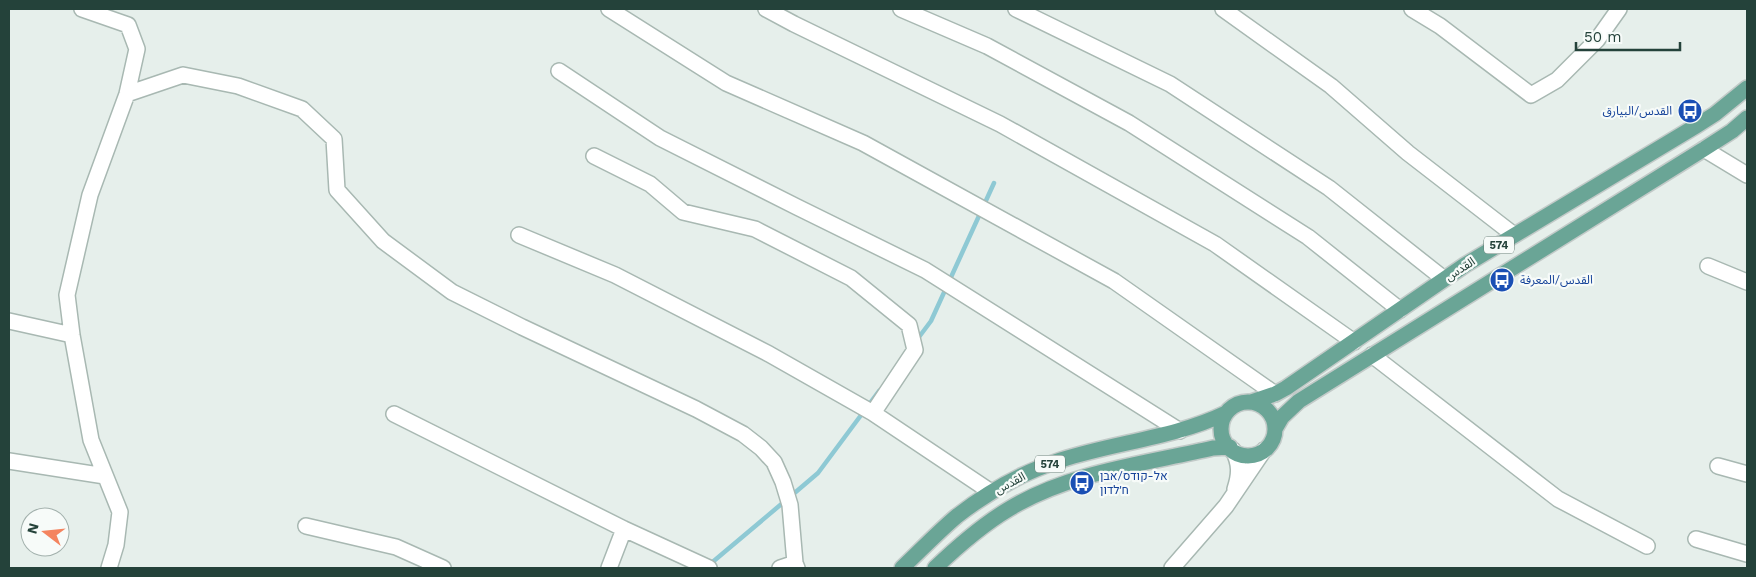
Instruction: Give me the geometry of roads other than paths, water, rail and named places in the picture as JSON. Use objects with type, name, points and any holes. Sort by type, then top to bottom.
[{"type":"main road","name":"القدس","points":[[1251,402],[1274,394],[1312,371],[1444,279],[1696,126],[1715,114],[1747,88]]},
{"type":"main road","name":"574","points":[[1231,449],[1249,456],[1264,450],[1270,444],[1275,429],[1288,409],[1299,401],[1704,149],[1732,131],[1747,118]]},
{"type":"main road","name":"574","points":[[1226,413],[1238,404],[1251,402]]},
{"type":"main road","points":[[1251,402],[1263,406],[1270,412],[1274,420],[1275,429]]},
{"type":"main road","name":"القدس","points":[[902,568],[956,517],[991,492],[1015,478],[1061,460],[1180,431],[1226,413]]},
{"type":"main road","points":[[1226,413],[1222,428],[1223,436],[1231,449]]},
{"type":"main road","name":"القدس","points":[[935,568],[961,544],[1010,508],[1059,486],[1106,471],[1213,448],[1231,449]]},
{"type":"street","points":[[82,9],[128,25],[137,49],[127,94],[90,195],[67,295],[72,335],[91,440],[120,512],[116,545],[109,568]]},
{"type":"street","points":[[609,9],[726,83],[863,143],[1114,281],[1274,394]]},
{"type":"street","points":[[766,9],[1000,124],[1215,244],[1354,342]]},
{"type":"street","points":[[901,9],[987,46],[1129,123],[1308,238],[1400,310]]},
{"type":"street","points":[[1016,9],[1170,84],[1330,188],[1444,279]]},
{"type":"street","points":[[1223,9],[1331,86],[1408,153],[1514,235]]},
{"type":"street","points":[[1412,9],[1440,26],[1531,95],[1557,80],[1597,40],[1619,9]]},
{"type":"street","points":[[558,71],[660,138],[797,208],[925,270],[1180,431]]},
{"type":"street","points":[[127,94],[183,75],[238,86],[302,109],[334,139],[337,190],[390,247],[452,292],[696,409],[743,434],[761,448],[774,462],[783,482],[790,506],[796,566],[780,568]]},
{"type":"street","points":[[1704,149],[1747,175]]},
{"type":"street","points":[[594,156],[650,184],[683,212],[755,229],[851,278],[909,325],[914,350],[873,413]]},
{"type":"street","points":[[519,235],[615,275],[769,354],[873,413],[991,492]]},
{"type":"street","points":[[1708,266],[1747,282]]},
{"type":"street","points":[[9,321],[72,335]]},
{"type":"street","points":[[1372,355],[1558,499],[1647,546]]},
{"type":"street","points":[[394,414],[624,529],[709,568]]},
{"type":"street","points":[[1231,449],[1238,461],[1239,469],[1239,478],[1233,496]]},
{"type":"street","points":[[1172,568],[1233,496],[1264,450]]},
{"type":"street","points":[[9,460],[105,476]]},
{"type":"street","points":[[1718,466],[1747,474]]},
{"type":"street","points":[[306,526],[396,547],[443,568]]},
{"type":"street","points":[[609,568],[624,529]]},
{"type":"street","points":[[1696,539],[1747,554]]},
{"type":"waterway","points":[[916,341],[931,321],[994,183]]},
{"type":"waterway","points":[[791,496],[818,473],[879,391]]},
{"type":"waterway","points":[[709,565],[785,501]]},
{"type":"place","name":"القدس/البيارق","points":[[1690,111]]},
{"type":"place","name":"القدس/المعرفة","points":[[1502,280]]},
{"type":"place","name":"אל-קודס/אבן ח׳לדון","points":[[1082,483]]}]
